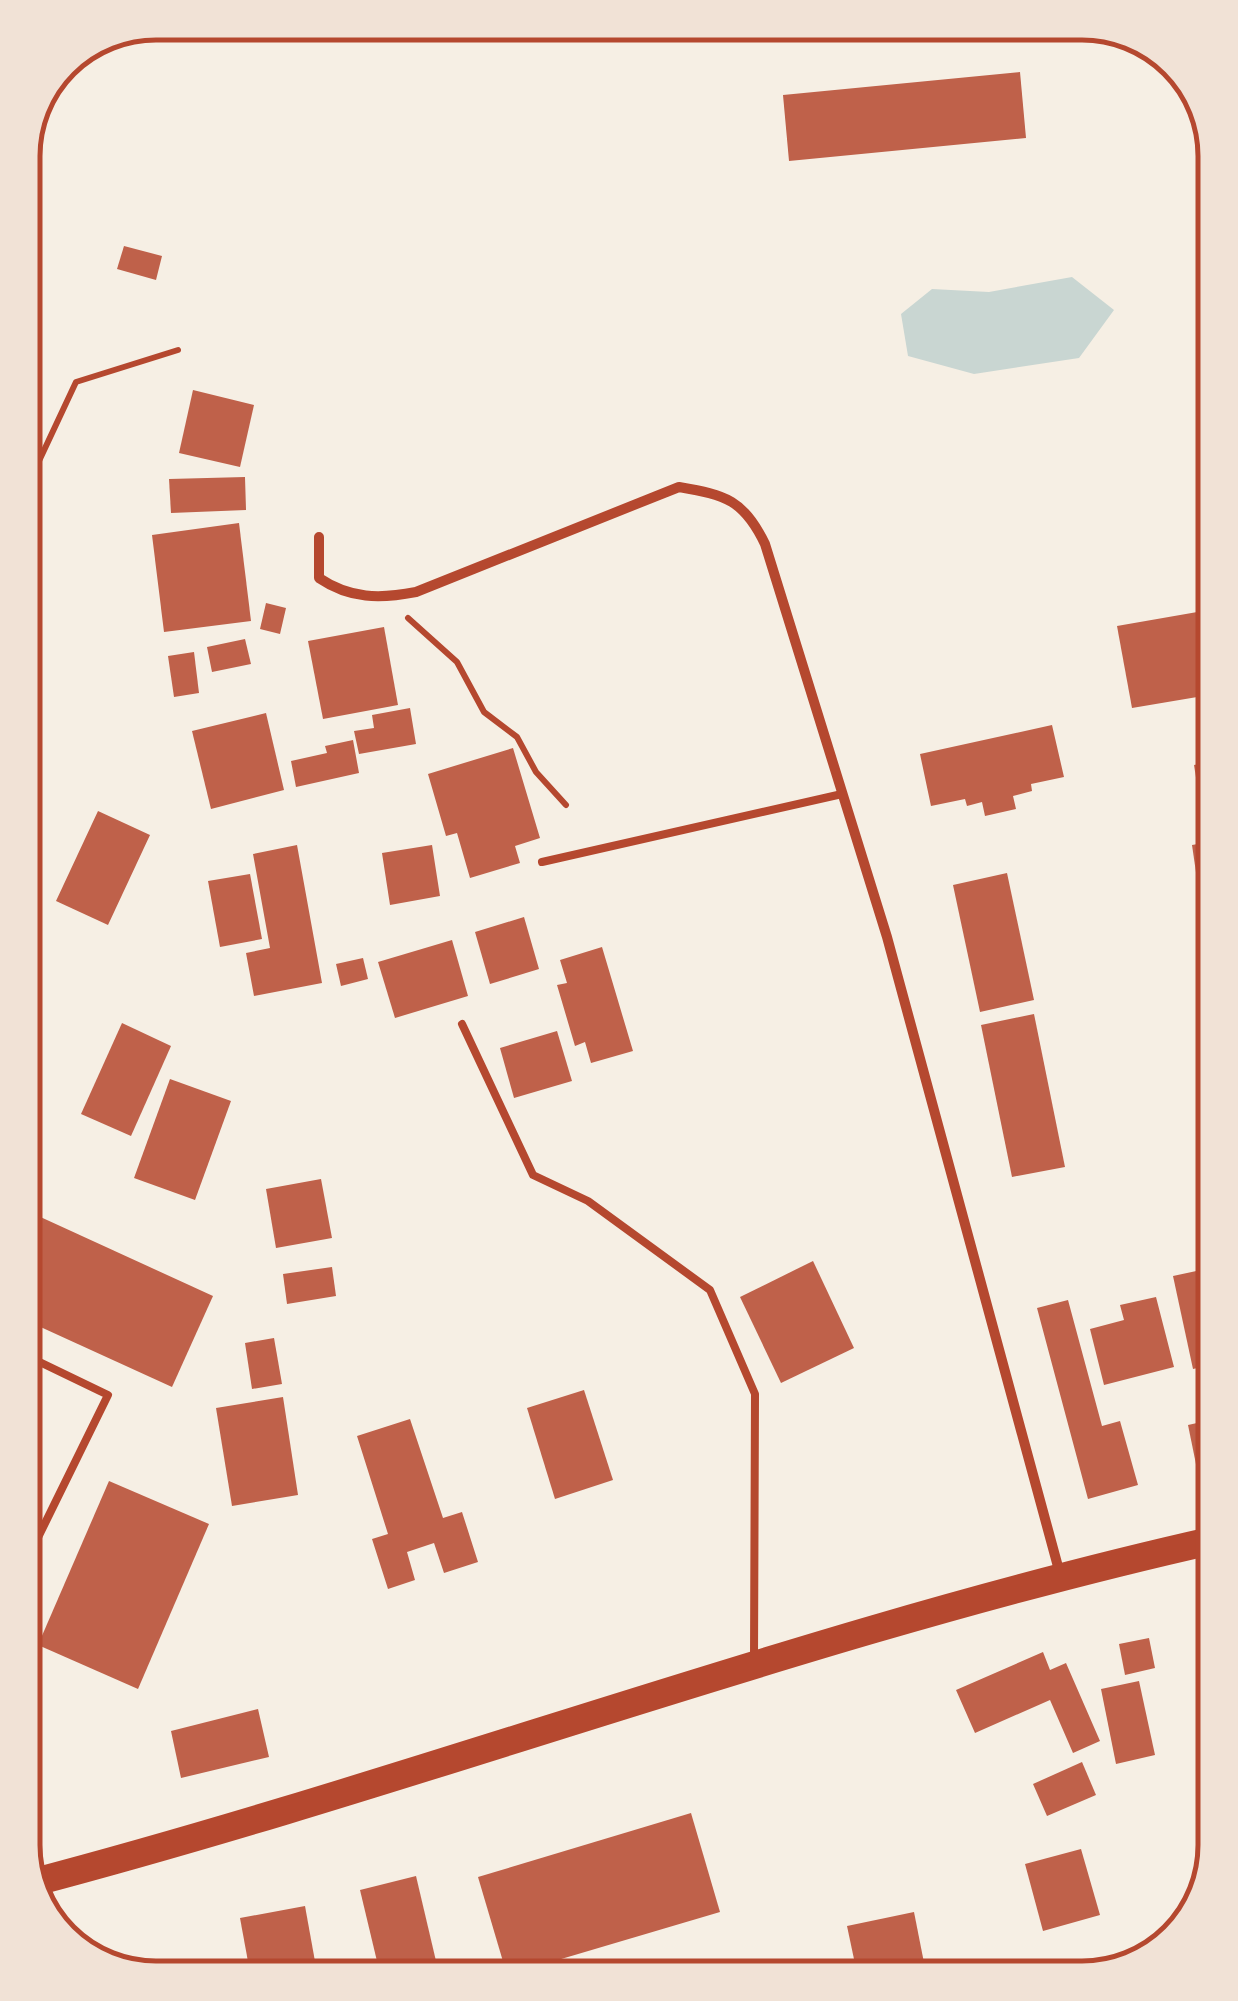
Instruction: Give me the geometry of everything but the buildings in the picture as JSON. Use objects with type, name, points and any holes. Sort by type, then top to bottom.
[{"type":"highway","points":[[46,1879],[212,1835],[754,1663],[1060,1575],[1198,1544]]},
{"type":"street","points":[[319,537],[319,578],[338,591],[383,599],[416,592],[679,486],[716,493],[751,514],[764,544],[892,956],[1060,1575]]},
{"type":"lane","points":[[542,862],[842,794]]},
{"type":"lane","points":[[462,1024],[533,1175],[588,1201],[710,1290],[755,1394],[754,1663]]},
{"type":"lane","points":[[40,1363],[108,1395],[40,1532]]},
{"type":"path","points":[[40,459],[76,382],[178,350]]},
{"type":"path","points":[[383,599],[456,662],[484,712],[518,737],[536,772],[566,805]]},
{"type":"shaded area","points":[[1072,277],[1114,310],[1079,358],[974,374],[908,356],[901,314],[932,289],[989,292]]}]
